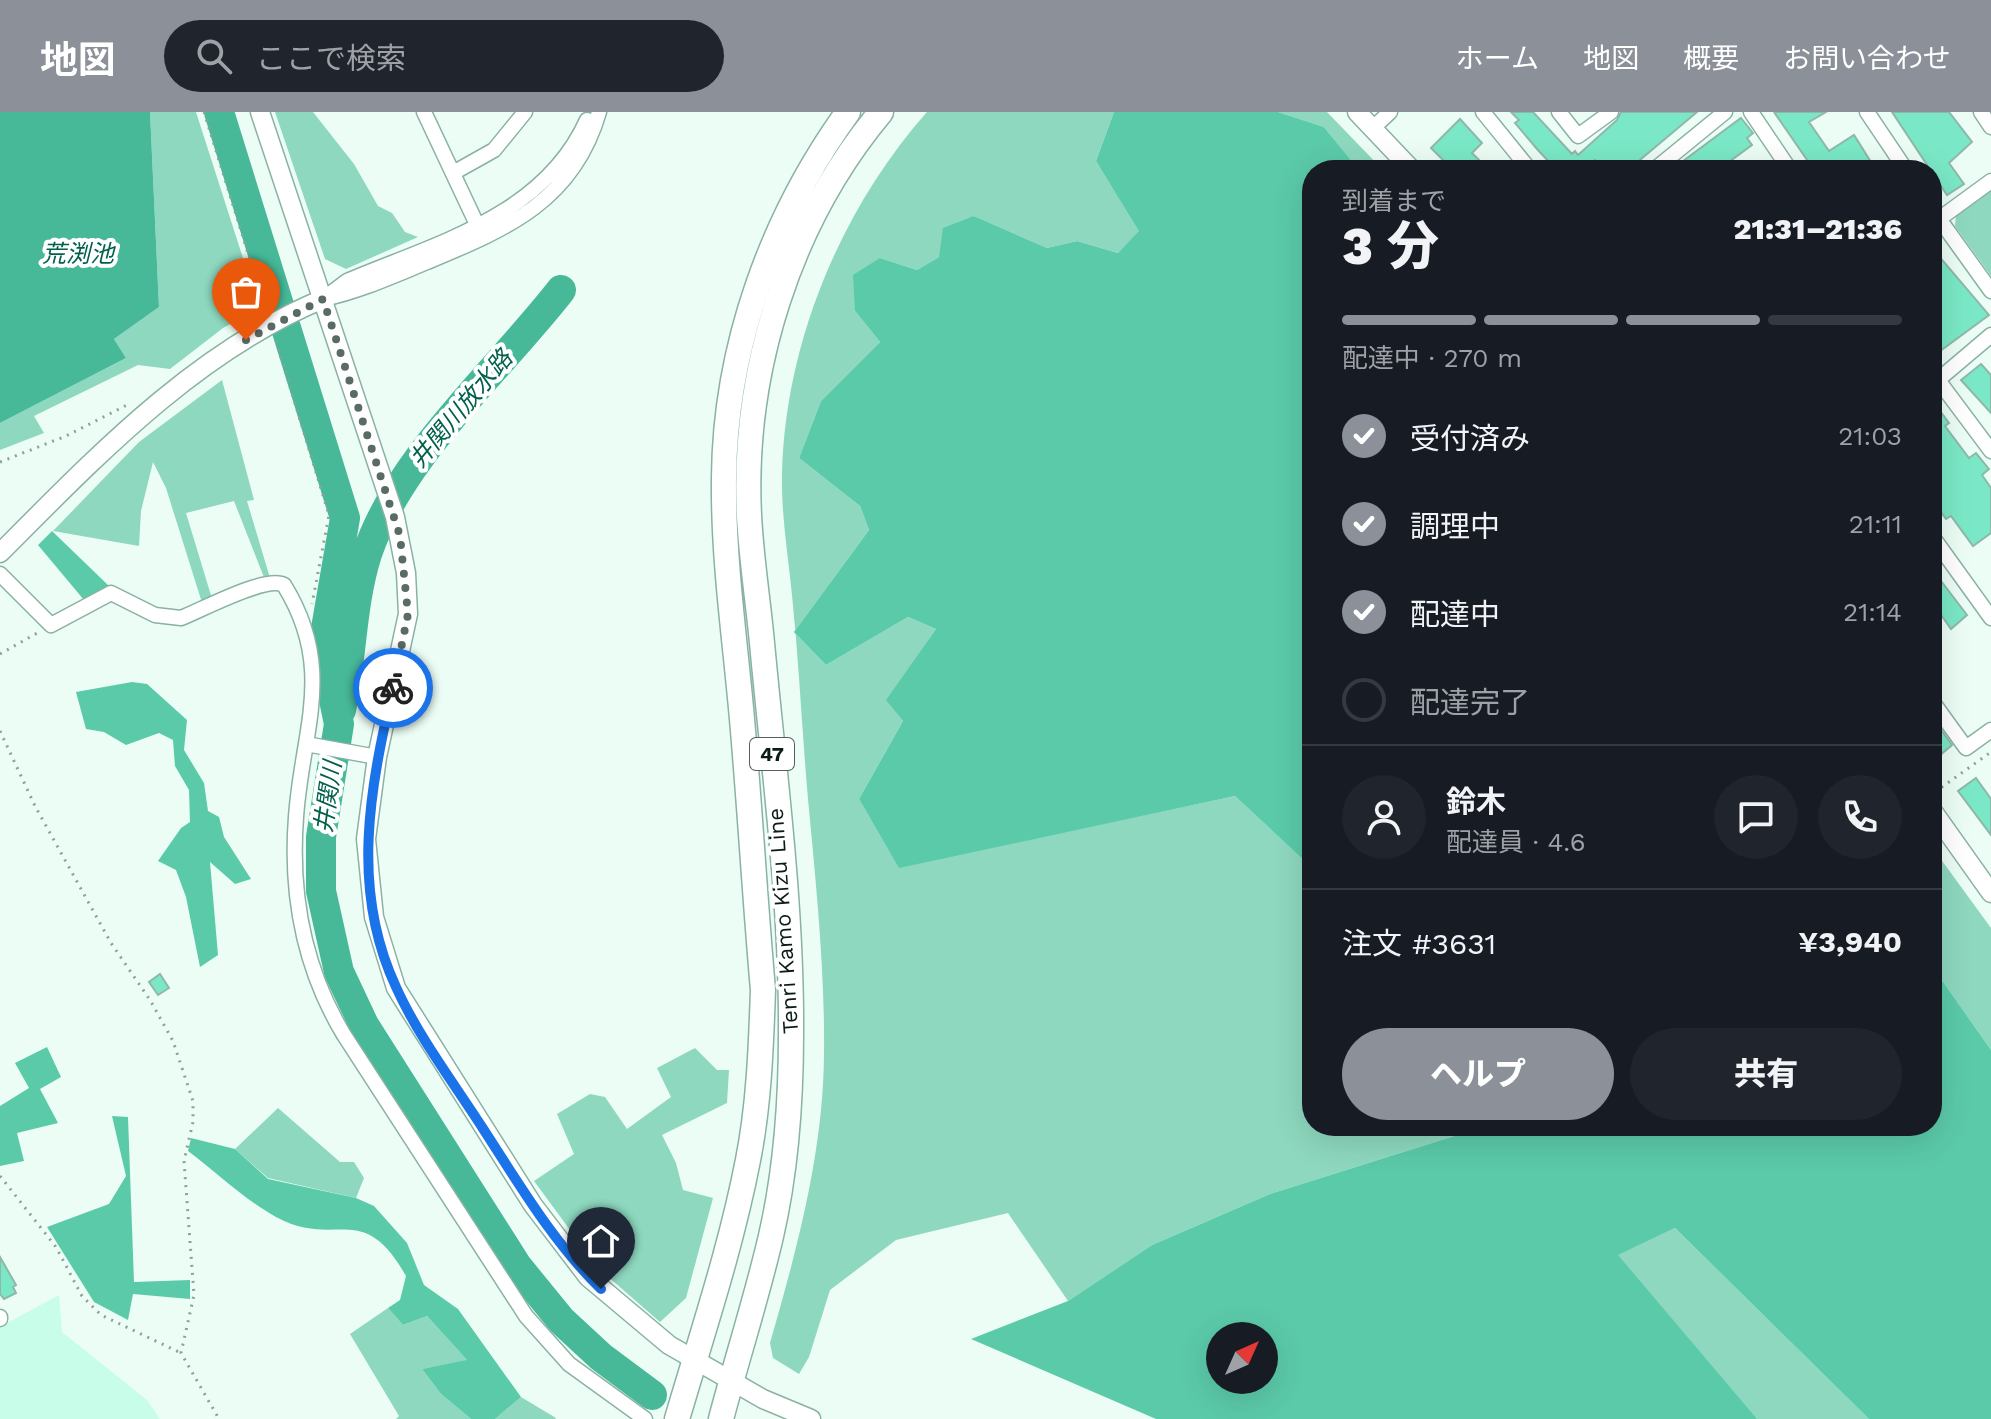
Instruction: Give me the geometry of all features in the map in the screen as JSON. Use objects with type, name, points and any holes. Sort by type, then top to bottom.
[{"type":"main road","name":"Tenri Kamo Kizu Line","points":[[677,1419],[734,1222],[748,1159],[763,990],[726,548],[724,475],[730,403],[744,331],[766,262],[797,195],[848,112]]},
{"type":"main road","name":"Tenri Kamo Kizu Line","points":[[721,1419],[778,1198],[787,1120],[791,1035],[776,801],[749,513],[755,403],[769,331],[795,257],[830,187],[881,112]]},
{"type":"street","points":[[260,112],[395,517],[408,592],[408,614],[377,757],[366,839],[374,917],[396,988],[489,1138],[568,1254],[640,1325],[731,1381],[811,1419]]},
{"type":"street","points":[[424,112],[480,231]]},
{"type":"street","points":[[453,173],[494,150],[525,112]]},
{"type":"street","points":[[480,231],[544,184],[569,154],[590,112]]},
{"type":"street","points":[[0,553],[96,457],[209,364],[298,309],[323,299],[347,281],[480,231],[515,223],[550,195],[577,160],[599,112]]},
{"type":"street","points":[[1357,112],[1402,160]]},
{"type":"street","points":[[1372,129],[1390,112]]},
{"type":"street","points":[[1483,112],[1522,160]]},
{"type":"street","points":[[1559,112],[1578,136],[1611,112]]},
{"type":"street","points":[[1670,160],[1725,112]]},
{"type":"street","points":[[1751,112],[1783,160]]},
{"type":"street","points":[[1867,112],[1899,160]]},
{"type":"street","points":[[1981,112],[1991,127]]},
{"type":"street","points":[[1942,210],[1991,181]]},
{"type":"street","points":[[1942,224],[1991,291]]},
{"type":"street","points":[[1942,373],[1991,335]]},
{"type":"street","points":[[1942,389],[1991,451]]},
{"type":"street","points":[[1942,550],[1991,618]]},
{"type":"street","points":[[0,574],[51,625],[111,593],[155,615],[181,618],[277,581],[287,589],[306,636],[316,686],[296,815],[297,905],[312,971],[331,1014],[526,1316],[569,1364],[645,1419]]},
{"type":"street","points":[[1942,715],[1966,748],[1991,730]]},
{"type":"street","points":[[308,745],[377,757]]},
{"type":"street","points":[[1942,824],[1991,893]]},
{"type":"path","points":[[204,112],[329,515],[306,636]]},
{"type":"path","points":[[0,462],[66,436],[127,405]]},
{"type":"path","points":[[0,654],[51,625]]},
{"type":"path","points":[[0,731],[35,806],[111,943],[150,1000],[173,1041],[193,1101],[193,1122],[184,1161],[194,1295],[181,1353]]},
{"type":"path","points":[[1942,787],[1991,752]]},
{"type":"path","points":[[0,1176],[56,1247],[91,1306],[101,1315],[181,1353],[219,1419]]},
{"type":"shaded area","points":[[150,112],[196,112],[259,308],[223,328],[170,369],[138,365],[34,416],[44,433],[0,450],[0,423],[126,358],[114,339],[159,307]]},
{"type":"shaded area","points":[[275,112],[313,112],[354,164],[378,206],[392,213],[405,232],[418,237],[346,269],[325,259]]},
{"type":"shaded area","points":[[927,112],[1114,112],[1096,161],[1140,231],[1118,253],[1077,241],[1047,248],[974,216],[939,257],[917,270],[880,258],[855,311],[880,342],[821,401],[799,458],[860,506],[869,530],[795,630],[782,474],[794,376],[823,280],[868,191]]},
{"type":"shaded area","points":[[1114,112],[1278,112],[1324,127],[1351,160],[1302,160],[1302,859],[1235,796],[899,868],[859,799],[903,721],[886,700],[936,629],[908,617],[826,665],[794,632],[869,530],[860,506],[799,458],[821,401],[880,342],[855,311],[853,275],[880,258],[917,270],[939,257],[943,228],[974,216],[1047,248],[1077,241],[1118,253],[1139,231],[1096,161]]},
{"type":"shaded area","points":[[1278,112],[1327,112],[1373,160],[1351,160],[1324,127]]},
{"type":"shaded area","points":[[1991,190],[1991,276],[1955,226],[1956,215]]},
{"type":"shaded area","points":[[222,380],[254,500],[247,501],[270,578],[265,580],[234,501],[186,513],[213,602],[203,606],[166,488],[153,462],[141,511],[139,546],[53,531],[139,442]]},
{"type":"shaded area","points":[[52,531],[109,586],[84,600],[38,545]]},
{"type":"shaded area","points":[[908,617],[936,629],[887,700],[903,721],[859,799],[899,867],[1235,796],[1302,859],[1302,1136],[1454,1136],[1270,1194],[1152,1245],[1068,1301],[1008,1213],[896,1240],[830,1290],[809,1357],[799,1374],[773,1358],[770,1343],[807,1201],[822,1092],[823,991],[796,634],[826,665]]},
{"type":"shaded area","points":[[132,682],[147,684],[187,720],[184,750],[204,783],[208,811],[219,817],[224,837],[251,879],[235,884],[210,862],[218,955],[200,967],[186,897],[176,870],[158,861],[181,828],[190,822],[189,790],[175,766],[173,740],[159,733],[126,745],[104,732],[86,729],[76,692]]},
{"type":"shaded area","points":[[1942,861],[1991,928],[1991,1050],[1942,980]]},
{"type":"shaded area","points":[[1942,980],[1991,1050],[1991,1419],[1869,1419],[1675,1228],[1618,1255],[1757,1419],[1156,1419],[971,1339],[1068,1301],[1152,1245],[1270,1194],[1454,1136],[1942,1136]]},
{"type":"shaded area","points":[[47,1047],[61,1077],[40,1089],[58,1123],[17,1133],[24,1161],[0,1166],[0,1106],[29,1088],[15,1063]]},
{"type":"shaded area","points":[[695,1048],[717,1070],[729,1070],[727,1103],[662,1135],[676,1163],[683,1190],[713,1198],[686,1298],[660,1322],[598,1268],[534,1181],[574,1154],[557,1114],[590,1094],[605,1097],[627,1129],[671,1097],[657,1068]]},
{"type":"shaded area","points":[[278,1108],[340,1162],[354,1162],[364,1178],[356,1198],[268,1178],[235,1149]]},
{"type":"shaded area","points":[[112,1116],[128,1117],[134,1282],[190,1280],[190,1299],[133,1294],[128,1320],[94,1302],[47,1227],[109,1204],[126,1176]]},
{"type":"shaded area","points":[[191,1138],[235,1149],[268,1179],[356,1198],[374,1206],[407,1243],[424,1285],[458,1309],[521,1397],[495,1419],[471,1419],[441,1394],[422,1369],[467,1360],[427,1316],[403,1325],[388,1308],[400,1300],[406,1276],[390,1252],[376,1239],[361,1232],[297,1226],[276,1217],[188,1151]]},
{"type":"shaded area","points":[[1675,1228],[1869,1419],[1757,1419],[1750,1413],[1617,1255]]},
{"type":"shaded area","points":[[59,1295],[62,1332],[147,1400],[160,1419],[0,1419],[0,1327]]},
{"type":"shaded area","points":[[388,1308],[403,1325],[427,1316],[468,1361],[422,1369],[441,1394],[471,1419],[396,1419],[399,1416],[350,1334]]},
{"type":"shaded area","points":[[521,1397],[556,1418],[495,1419]]},
{"type":"water","name":"荒渕池","points":[[0,112],[150,112],[159,307],[114,339],[126,358],[0,423]]},
{"type":"building","points":[[1511,112],[1533,112],[1572,154],[1575,151],[1578,155],[1617,120],[1621,112],[1697,112],[1640,160],[1547,160],[1515,123],[1519,120]]},
{"type":"building","points":[[1774,112],[1826,112],[1809,122],[1829,151],[1854,135],[1870,160],[1807,160]]},
{"type":"building","points":[[1892,112],[1949,112],[1972,142],[1949,163],[1964,184],[1947,195],[1942,187],[1942,160],[1924,160]]},
{"type":"building","points":[[1741,118],[1753,133],[1747,138],[1752,145],[1732,160],[1684,160]]},
{"type":"building","points":[[1460,119],[1482,143],[1472,153],[1479,160],[1443,160],[1431,148]]},
{"type":"building","points":[[1942,260],[1989,315],[1942,350]]},
{"type":"building","points":[[1981,364],[1991,375],[1991,413],[1961,380]]},
{"type":"building","points":[[1942,414],[1949,423],[1945,426],[1969,458],[1976,453],[1989,469],[1982,475],[1991,488],[1991,533],[1973,546],[1951,516],[1946,519],[1942,514]]},
{"type":"building","points":[[1942,582],[1967,615],[1951,629],[1942,616]]},
{"type":"building","points":[[1942,731],[1952,745],[1942,754]]},
{"type":"building","points":[[1976,778],[1991,799],[1991,835],[1958,791]]},
{"type":"building","points":[[160,974],[169,988],[158,995],[149,982]]},
{"type":"building","points":[[0,1257],[16,1285],[13,1287],[16,1293],[4,1299],[0,1294]]},
{"type":"waterway","name":"井関川","points":[[219,112],[345,518],[323,646],[339,724],[321,837],[321,891],[339,972],[364,1025],[517,1266],[561,1320],[601,1357],[652,1395]]},
{"type":"waterway","name":"井関川放水路","points":[[341,710],[362,573],[382,518],[426,449],[561,290]]},
{"type":"way so far","points":[[246,340],[298,309],[323,299],[400,536],[408,614],[393,688]]},
{"type":"route","points":[[393,688],[377,757],[366,839],[370,893],[387,965],[396,988],[429,1045],[533,1205],[568,1254],[601,1289]]}]
